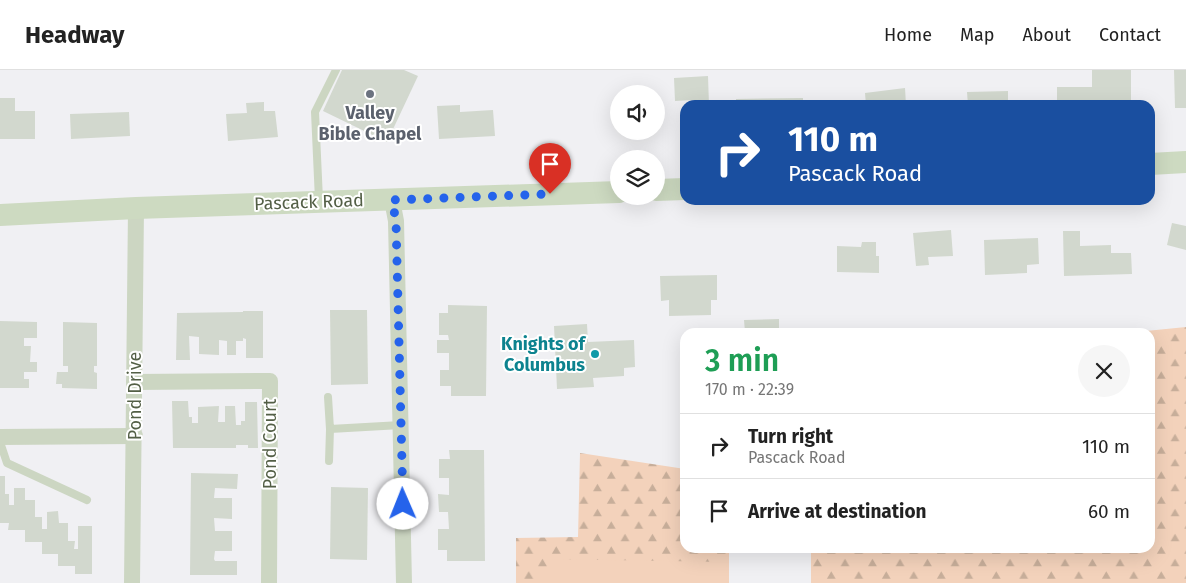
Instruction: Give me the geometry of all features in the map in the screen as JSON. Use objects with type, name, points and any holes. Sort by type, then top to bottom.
[{"type":"main road","points":[[1155,164],[1186,162]]},
{"type":"main road","points":[[665,189],[680,188]]},
{"type":"main road","name":"Pascack Road","points":[[0,215],[136,208],[610,192]]},
{"type":"street","points":[[392,200],[396,221],[404,583]]},
{"type":"street","name":"Pond Drive","points":[[132,583],[136,208]]},
{"type":"street","name":"Pond Court","points":[[134,382],[270,381],[269,583]]},
{"type":"street","points":[[0,437],[135,436]]},
{"type":"lane","points":[[319,202],[315,112],[336,70]]},
{"type":"lane","points":[[328,397],[330,429],[329,462]]},
{"type":"lane","points":[[330,429],[401,425]]},
{"type":"lane","points":[[0,442],[7,464],[87,500]]},
{"type":"green space","points":[[1186,327],[1186,583],[811,583],[811,553],[1155,553],[1155,330]]},
{"type":"green space","points":[[580,453],[680,468],[680,553],[729,553],[729,583],[516,583],[516,538],[578,537]]},
{"type":"green space","points":[[548,559],[727,562],[726,583],[548,583]]},
{"type":"building","name":"Valley Bible Chapel","points":[[342,70],[404,70],[418,76],[387,142],[323,111]]},
{"type":"building","points":[[1092,70],[1131,70],[1131,100],[1057,100],[1057,87],[1092,87]]},
{"type":"building","points":[[1174,70],[1186,70],[1186,108],[1175,108]]},
{"type":"building","points":[[708,76],[709,100],[675,101],[674,78]]},
{"type":"building","points":[[905,88],[906,100],[866,100],[865,93]]},
{"type":"building","points":[[1008,91],[1008,100],[968,100],[967,92]]},
{"type":"building","points":[[0,98],[15,98],[15,111],[35,111],[35,139],[0,139]]},
{"type":"building","points":[[803,98],[803,100],[736,100]]},
{"type":"building","points":[[264,102],[264,111],[275,111],[278,137],[228,141],[226,114],[247,113],[246,103]]},
{"type":"building","points":[[460,105],[460,112],[493,110],[495,136],[439,139],[437,106]]},
{"type":"building","points":[[129,112],[130,136],[71,139],[70,114]]},
{"type":"building","points":[[1172,223],[1186,226],[1186,250],[1167,245]]},
{"type":"building","points":[[951,230],[953,256],[928,257],[929,265],[916,266],[913,233]]},
{"type":"building","points":[[1063,231],[1080,231],[1080,246],[1111,245],[1111,253],[1131,253],[1132,274],[1064,276]]},
{"type":"building","points":[[1038,238],[1039,264],[1027,265],[1027,273],[985,275],[984,240]]},
{"type":"building","points":[[862,242],[876,242],[876,256],[879,256],[879,273],[837,272],[837,246],[861,247]]},
{"type":"building","points":[[717,275],[717,300],[711,300],[711,315],[669,316],[669,300],[661,301],[660,276]]},
{"type":"building","points":[[448,305],[487,306],[486,396],[451,396],[451,386],[440,386],[440,370],[449,370],[449,353],[437,353],[437,340],[449,340],[448,335],[439,335],[439,313],[448,313]]},
{"type":"building","points":[[330,310],[367,310],[368,384],[331,385]]},
{"type":"building","points":[[263,311],[263,358],[246,358],[246,339],[243,338],[243,341],[236,341],[236,355],[227,355],[227,341],[219,340],[219,355],[199,354],[199,337],[189,336],[190,360],[176,360],[177,313]]},
{"type":"building","points":[[779,319],[779,328],[745,328],[744,320]]},
{"type":"building","points":[[0,321],[37,322],[37,338],[24,338],[24,346],[31,346],[30,362],[37,362],[37,372],[24,372],[24,379],[29,379],[29,388],[0,388]]},
{"type":"building","points":[[63,322],[97,323],[97,366],[94,366],[94,372],[97,373],[97,389],[62,388],[62,384],[56,384],[57,372],[68,372],[68,366],[63,366]]},
{"type":"building","name":"Knights of Columbus","points":[[587,324],[588,342],[634,340],[635,367],[624,368],[624,376],[593,378],[594,387],[557,389],[554,326]]},
{"type":"building","points":[[172,401],[188,401],[189,417],[192,417],[192,423],[198,423],[198,407],[219,406],[218,422],[225,422],[225,406],[235,406],[236,425],[241,425],[241,421],[245,421],[245,402],[257,402],[258,448],[248,448],[248,445],[236,445],[236,448],[173,448]]},
{"type":"building","points":[[449,450],[484,450],[485,561],[447,561],[447,550],[438,550],[438,529],[449,529],[448,512],[439,512],[438,494],[449,495],[449,478],[439,478],[439,459],[450,459]]},
{"type":"building","points":[[191,473],[238,474],[237,489],[215,488],[214,498],[232,498],[232,519],[214,518],[215,531],[232,531],[232,551],[215,551],[214,559],[215,561],[237,561],[237,575],[190,575]]},
{"type":"building","points":[[0,476],[5,476],[5,494],[9,494],[9,505],[14,505],[14,488],[25,488],[25,500],[35,500],[35,517],[42,517],[42,529],[47,529],[47,512],[58,511],[59,523],[68,523],[68,541],[75,541],[74,549],[78,549],[78,526],[92,526],[92,574],[75,574],[75,566],[58,566],[58,554],[42,554],[42,542],[25,542],[25,530],[8,530],[9,523],[0,523]]},
{"type":"building","points":[[331,487],[368,488],[367,560],[330,559]]},
{"type":"place","name":"Valley Bible Chapel","points":[[370,94]]},
{"type":"place","name":"Knights of Columbus","points":[[595,354]]},
{"type":"route","points":[[403,504],[396,221],[392,200],[550,194]]}]
